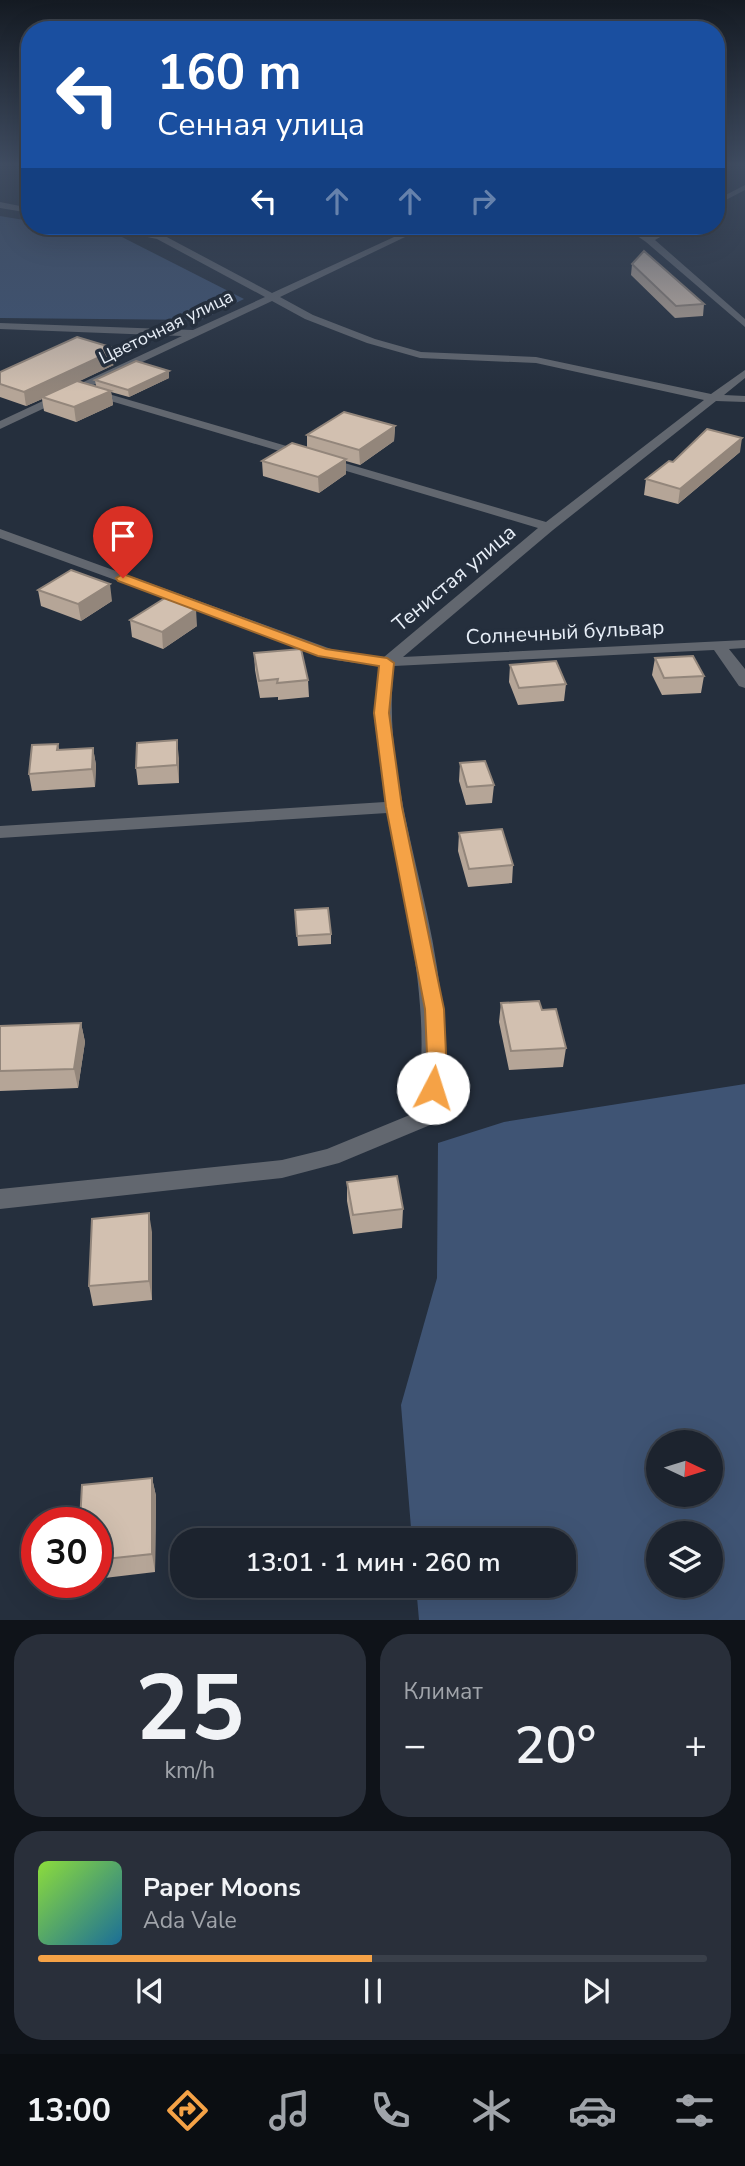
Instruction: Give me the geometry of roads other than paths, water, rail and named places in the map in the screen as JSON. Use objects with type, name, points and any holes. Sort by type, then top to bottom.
[{"type":"street","points":[[161,241],[340,331],[420,355],[536,360],[712,398],[745,399]]},
{"type":"street","name":"Цветочная улица","points":[[0,425],[392,241]]},
{"type":"street","points":[[650,241],[745,324]]},
{"type":"street","points":[[0,326],[194,333]]},
{"type":"street","name":"Тенистая улица","points":[[0,1199],[282,1169],[331,1157],[427,1117],[437,1054],[435,1009],[394,807],[381,713],[387,663],[548,527],[745,373]]},
{"type":"street","points":[[78,388],[548,527]]},
{"type":"street","name":"Солнечный бульвар","points":[[0,533],[323,653],[387,663],[745,644]]},
{"type":"street","points":[[718,645],[740,671],[745,683]]},
{"type":"street","points":[[0,832],[394,807]]}]
